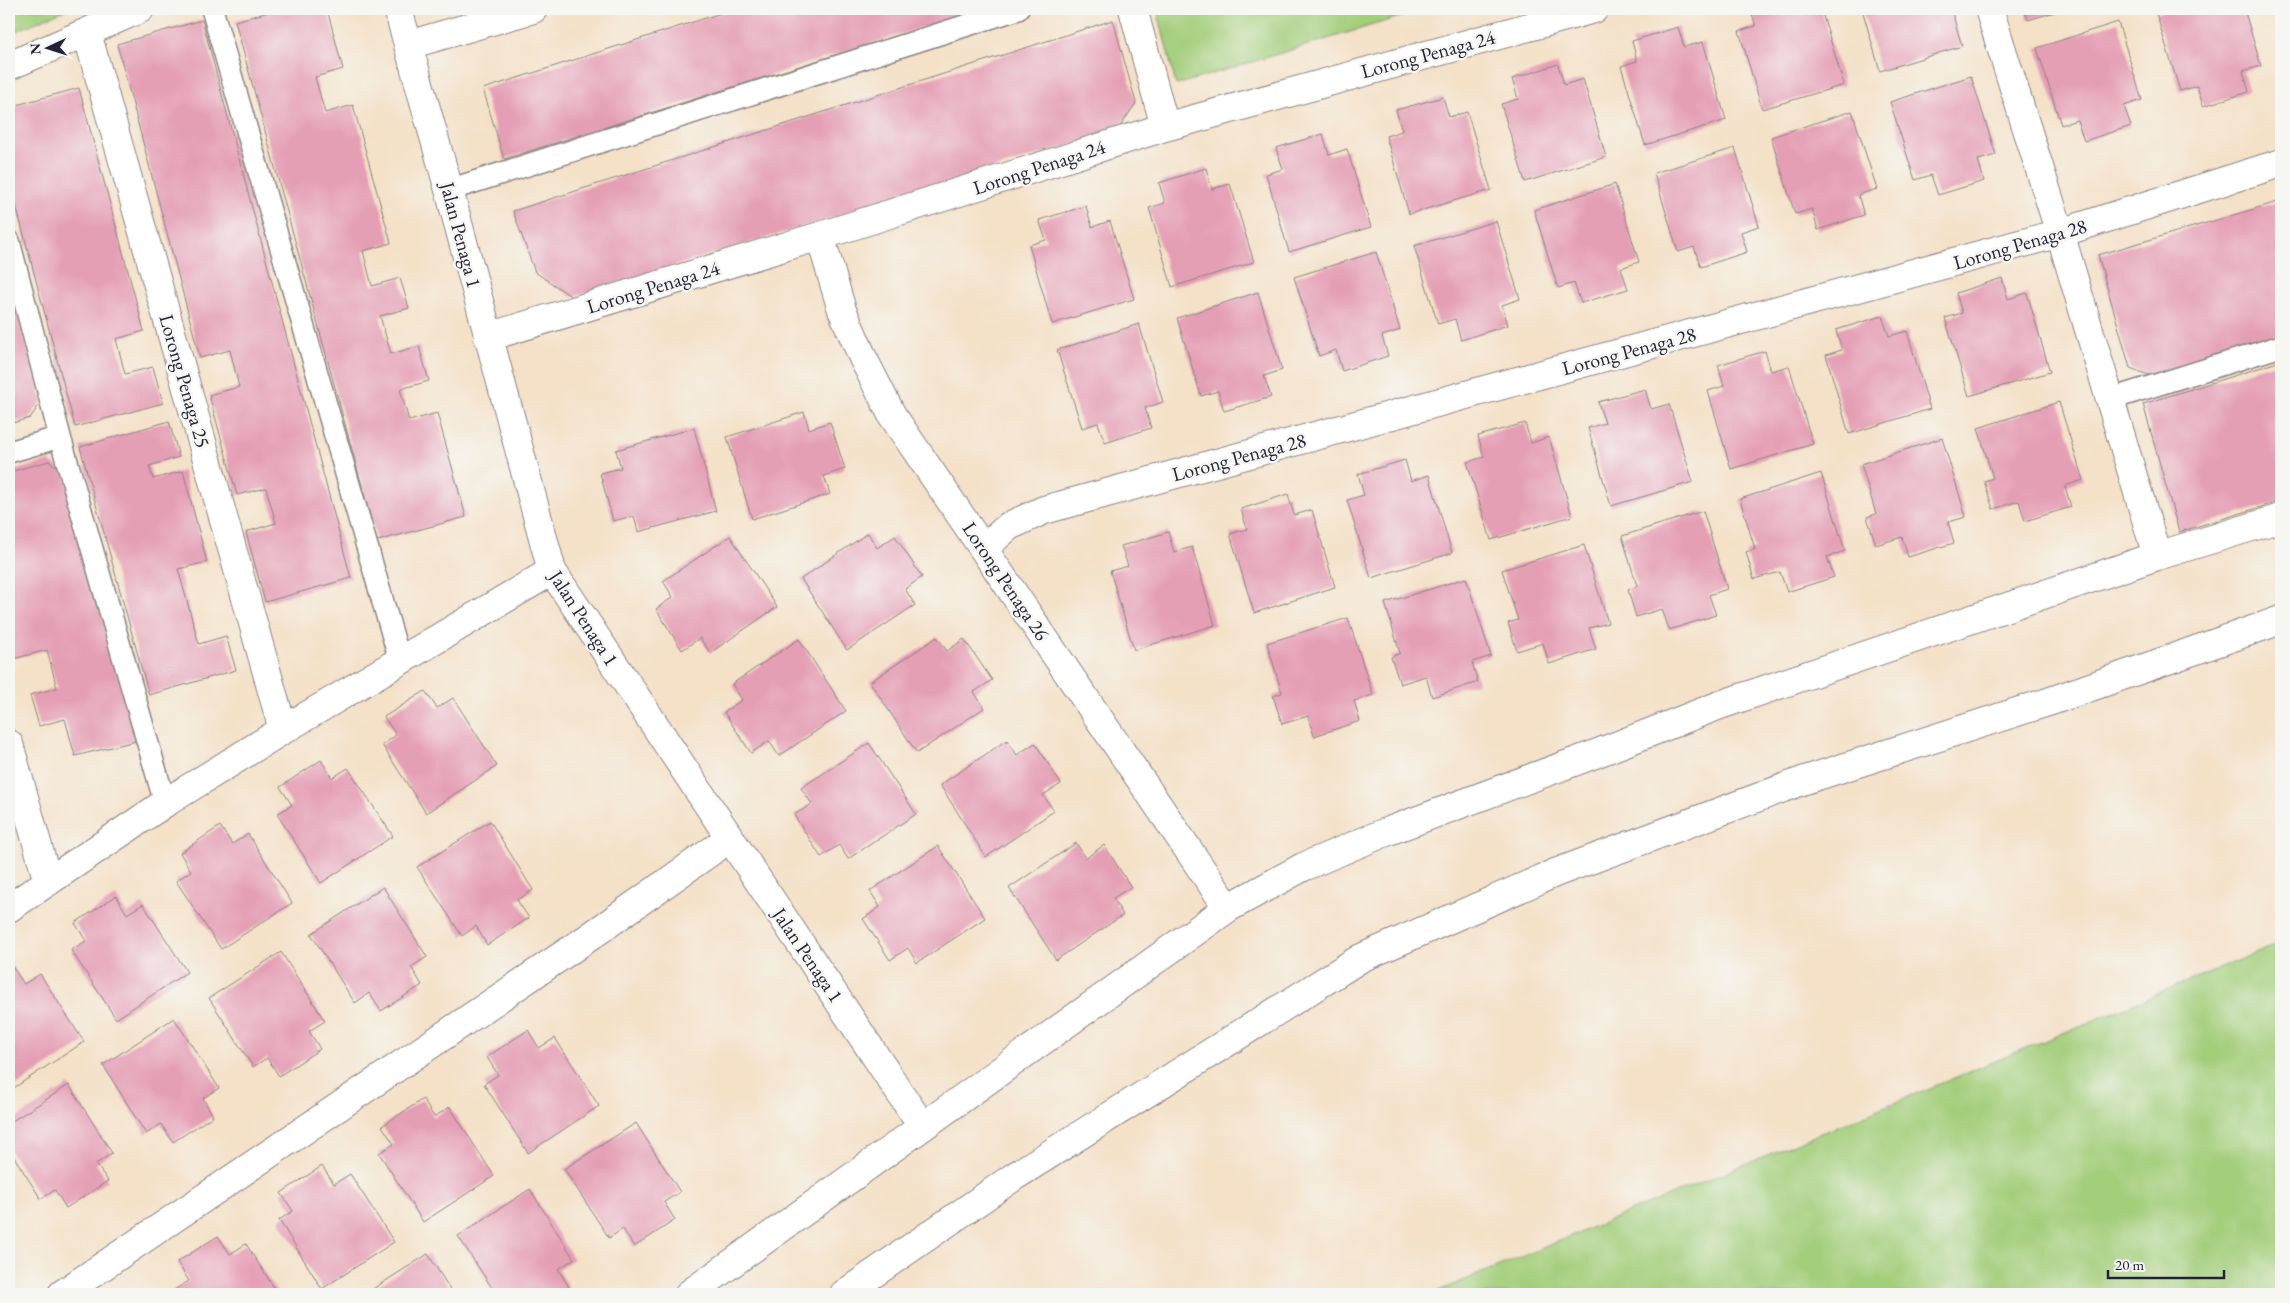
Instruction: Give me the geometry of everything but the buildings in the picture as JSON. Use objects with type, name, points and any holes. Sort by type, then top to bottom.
[{"type":"street","points":[[9,66],[140,9]]},
{"type":"street","name":"Jalan Penaga 1","points":[[398,9],[552,571],[922,1126]]},
{"type":"street","points":[[408,45],[499,14],[533,9]]},
{"type":"street","points":[[1133,9],[1165,127]]},
{"type":"street","name":"Lorong Penaga 24","points":[[488,337],[820,236],[1165,127],[1594,9]]},
{"type":"street","points":[[1989,9],[2060,234],[2108,400],[2157,556]]},
{"type":"street","name":"Lorong Penaga 25","points":[[87,33],[283,730]]},
{"type":"street","name":"Lorong Penaga 28","points":[[984,548],[1009,526],[1044,510],[2060,234],[2281,164]]},
{"type":"street","name":"Lorong Penaga 26","points":[[820,236],[842,310],[862,358],[892,415],[1228,908]]},
{"type":"street","points":[[689,1294],[1228,908],[1303,867],[1386,832],[1720,705],[2157,556],[2281,518]]},
{"type":"street","points":[[9,908],[165,803],[283,730],[552,571]]},
{"type":"street","points":[[844,1294],[1015,1176],[1361,958],[1555,873],[1796,783],[2048,702],[2281,620]]},
{"type":"street","points":[[9,744],[48,882]]},
{"type":"street","points":[[62,1294],[588,938],[730,838]]},
{"type":"lane","points":[[212,9],[400,661]]},
{"type":"lane","points":[[449,190],[1018,9]]},
{"type":"lane","points":[[9,241],[60,437],[165,803]]},
{"type":"lane","points":[[2108,400],[2281,346]]},
{"type":"lane","points":[[9,452],[60,437]]},
{"type":"green space","points":[[9,9],[67,9],[9,34]]},
{"type":"green space","points":[[1157,9],[1426,9],[1176,85]]},
{"type":"green space","points":[[2281,943],[2281,1294],[1431,1294]]}]
